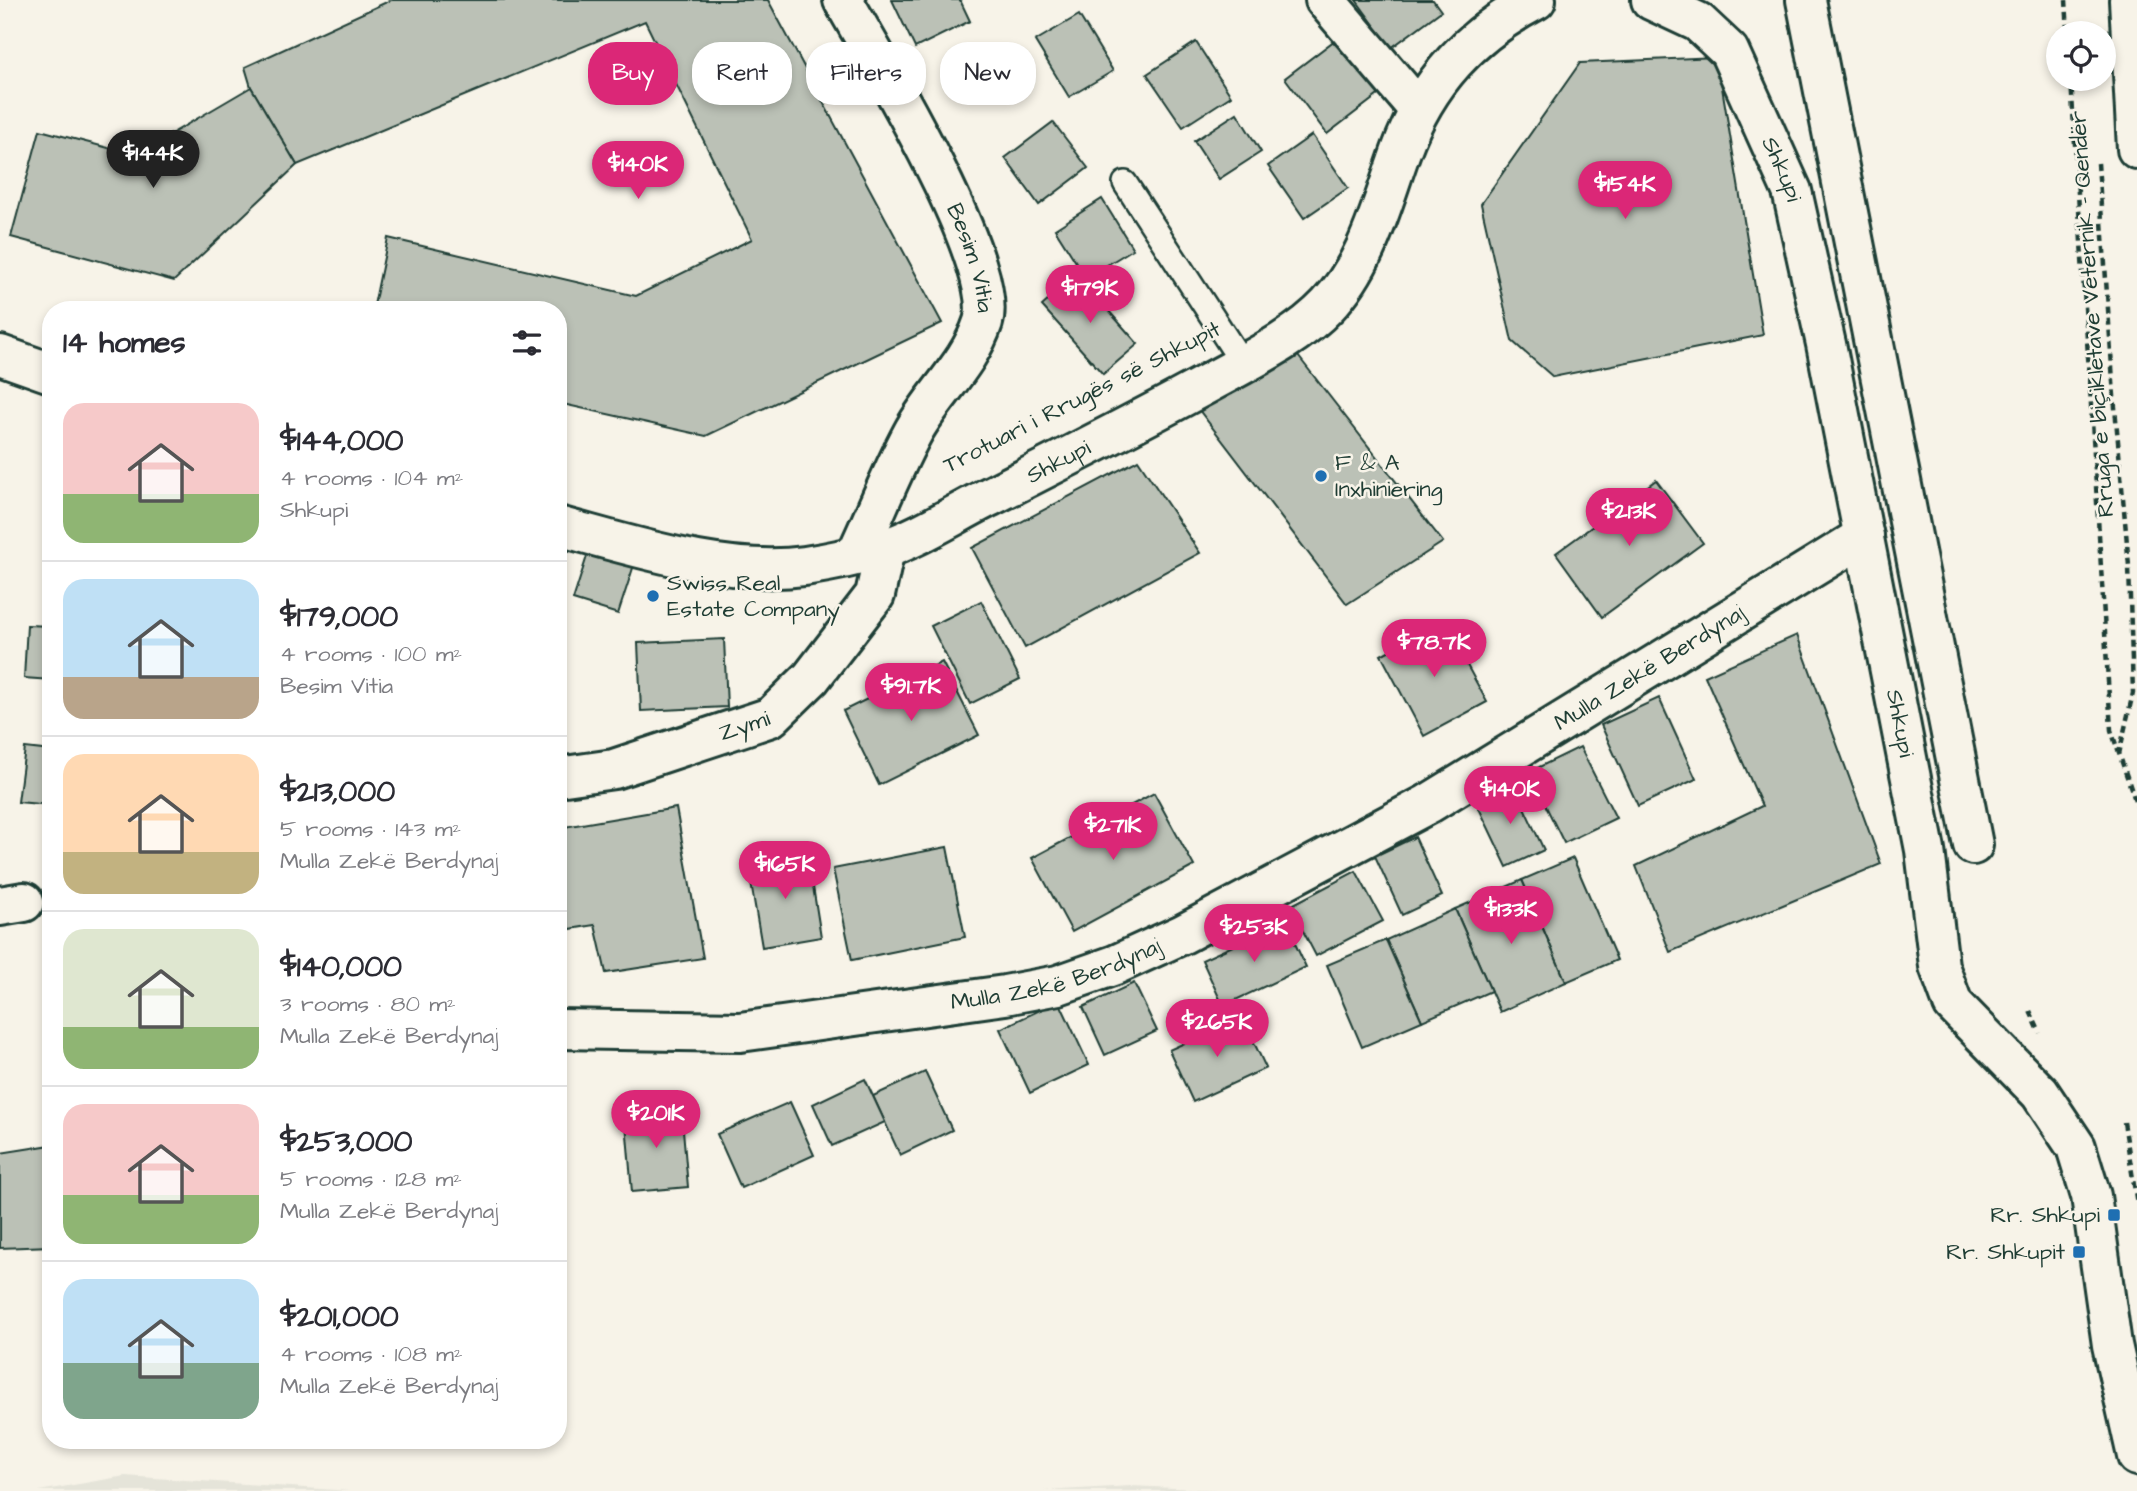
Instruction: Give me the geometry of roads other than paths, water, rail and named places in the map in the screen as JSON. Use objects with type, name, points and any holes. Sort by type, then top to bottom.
[{"type":"main road","name":"Besim Vitia","points":[[843,0],[926,144],[982,284],[983,321],[959,368],[913,432],[870,552]]},
{"type":"main road","points":[[1325,0],[1419,110]]},
{"type":"main road","name":"Shkupi","points":[[567,528],[693,559],[749,567],[803,566],[870,552],[1108,438],[1243,364],[1286,338],[1328,305],[1356,265],[1419,110],[1443,74],[1471,42],[1536,0]]},
{"type":"main road","name":"Shkupi","points":[[1651,0],[1698,22],[1728,51],[1792,191],[1864,536],[1925,850],[1939,965],[1953,1004],[2040,1093],[2063,1124],[2085,1172],[2098,1231],[2112,1345],[2137,1456]]},
{"type":"main road","points":[[1806,0],[1973,845]]},
{"type":"main road","points":[[2129,0],[2137,149]]},
{"type":"main road","points":[[0,355],[42,370]]},
{"type":"main road","name":"Mulla Zekë Berdynaj","points":[[567,1030],[740,1032],[1004,995],[1058,985],[1115,965],[1183,934],[1428,804],[1864,536]]},
{"type":"main road","name":"Zymi","points":[[567,776],[614,769],[771,717],[811,678],[875,595],[870,552]]},
{"type":"lane","points":[[1125,183],[1243,364]]},
{"type":"place","name":"F & A Inxhiniering","points":[[1321,476]]},
{"type":"place","name":"Swiss Real Estate Company","points":[[653,596]]},
{"type":"place","name":"Rr. Shkupi","points":[[2114,1215]]},
{"type":"place","name":"Rr. Shkupit","points":[[2079,1252]]}]
